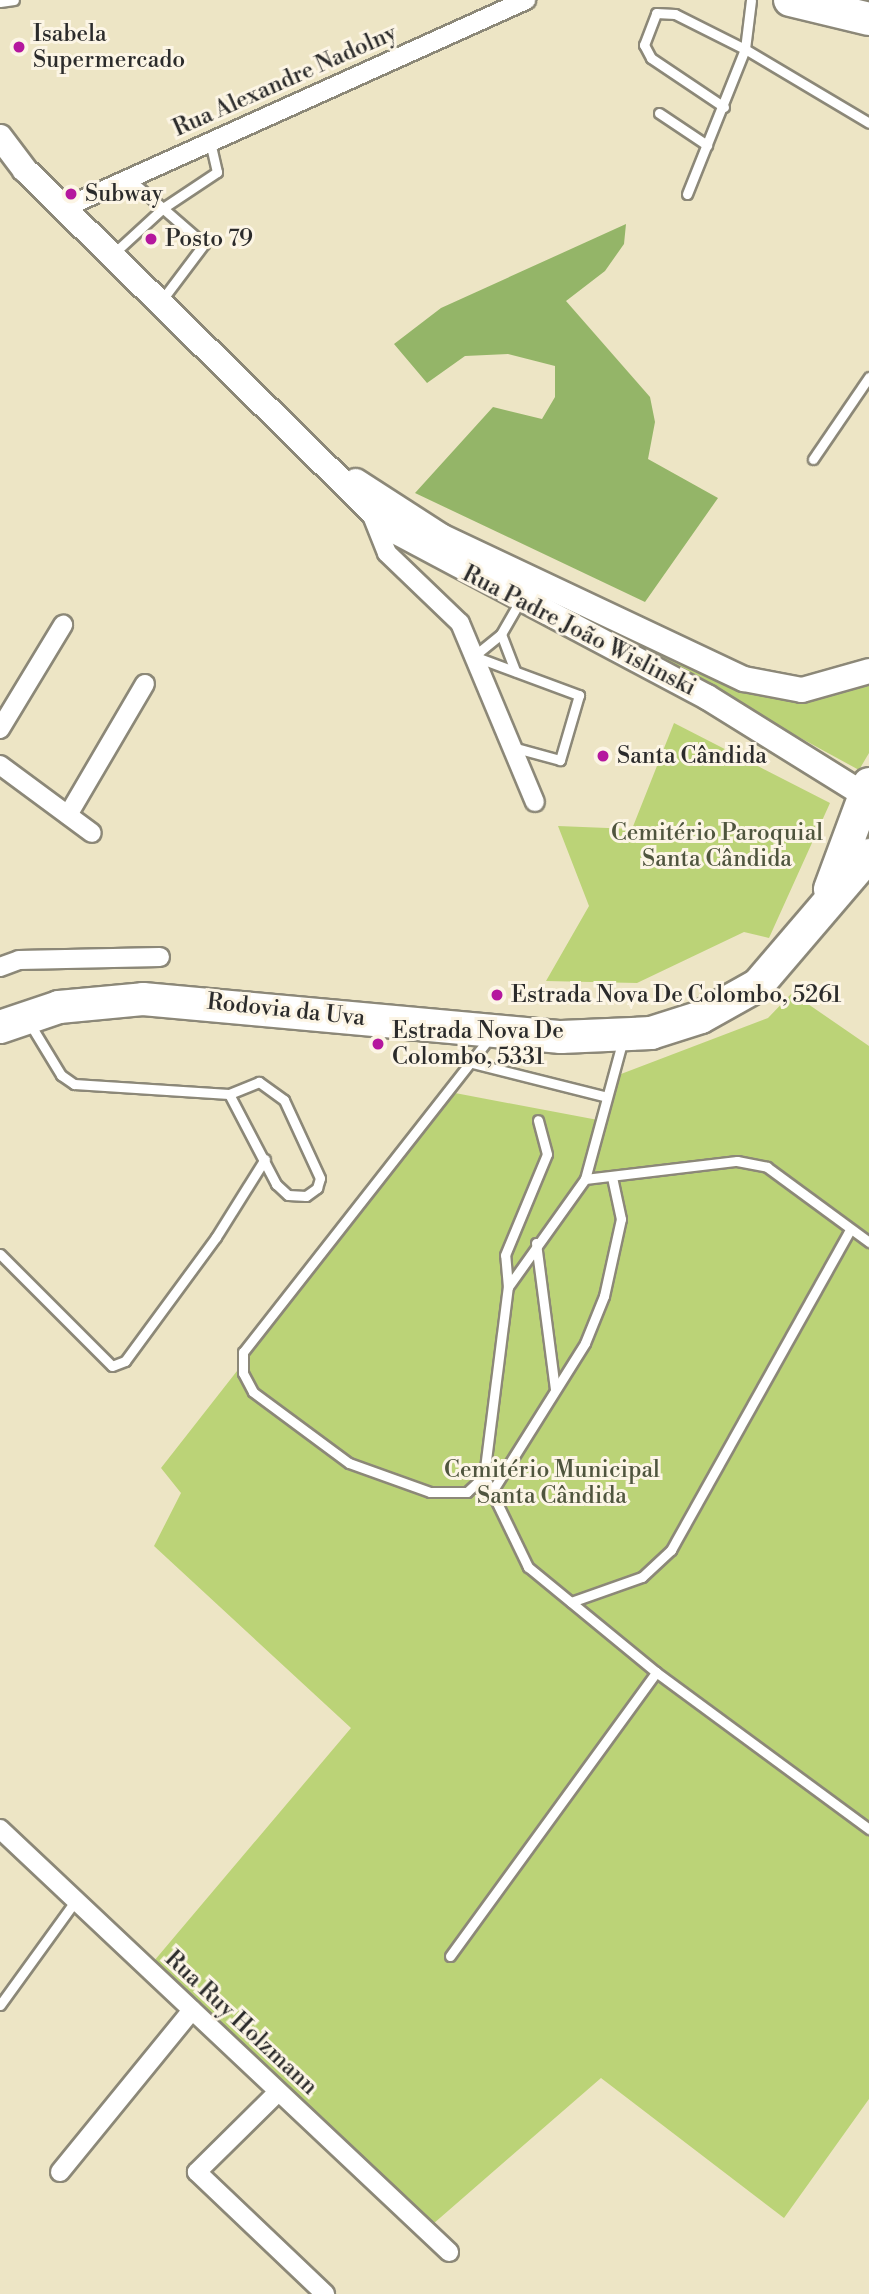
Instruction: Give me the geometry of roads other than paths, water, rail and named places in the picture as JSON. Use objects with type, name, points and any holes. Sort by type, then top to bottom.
[{"type":"highway","points":[[790,0],[869,19]]},
{"type":"highway","name":"Rodovia da Uva","points":[[822,910],[867,792]]},
{"type":"highway","name":"Rodovia da Uva","points":[[13,1022],[104,1001],[189,1000],[495,1031],[624,1037],[701,1017],[758,985],[869,855]]},
{"type":"main road","name":"Rua Padre João Wislinski","points":[[0,137],[25,170],[310,449],[371,513],[434,556],[707,697],[867,792]]},
{"type":"main road","name":"Rua Padre João Wislinski","points":[[0,155],[25,170]]},
{"type":"main road","name":"Rua Padre João Wislinski","points":[[310,449],[442,536],[631,626],[765,685],[820,688],[869,671]]},
{"type":"main road","points":[[520,601],[552,597],[631,626]]},
{"type":"street","name":"Rua Alexandre Nadolny","points":[[64,208],[526,0]]},
{"type":"street","points":[[371,513],[378,542],[452,612],[474,656],[535,802]]},
{"type":"street","points":[[0,729],[63,625]]},
{"type":"street","points":[[68,815],[145,684]]},
{"type":"street","points":[[0,765],[92,833]]},
{"type":"street","points":[[0,967],[19,960],[160,957]]},
{"type":"street","name":"Rua Ruy Holzmann","points":[[0,1829],[449,2252]]},
{"type":"street","points":[[60,2172],[192,2010]]},
{"type":"street","points":[[278,2092],[197,2172],[325,2294]]},
{"type":"lane","points":[[0,2],[14,0]]},
{"type":"lane","points":[[687,194],[745,49],[751,0]]},
{"type":"lane","points":[[724,107],[651,58],[644,45],[656,13],[676,14],[745,49],[869,123]]},
{"type":"lane","points":[[659,113],[708,145]]},
{"type":"lane","points":[[112,255],[163,208],[218,172],[210,142]]},
{"type":"lane","points":[[128,178],[204,244],[160,302]]},
{"type":"lane","points":[[813,459],[869,377]]},
{"type":"lane","points":[[512,747],[560,760],[579,695],[474,656],[501,634],[520,601]]},
{"type":"lane","points":[[501,634],[516,672]]},
{"type":"lane","points":[[13,1022],[61,1075],[74,1084],[229,1094],[259,1082],[284,1100],[320,1178],[317,1188],[306,1196],[288,1195],[229,1094]]},
{"type":"lane","points":[[484,1476],[467,1492],[430,1492],[349,1463],[253,1392],[243,1373],[243,1352],[495,1031]]},
{"type":"lane","points":[[508,1287],[536,1243],[585,1179],[603,1096],[624,1037]]},
{"type":"lane","points":[[472,1063],[603,1096]]},
{"type":"lane","points":[[538,1120],[547,1154],[505,1255],[508,1287],[484,1476],[491,1493],[528,1567],[656,1672],[869,1829]]},
{"type":"lane","points":[[0,1254],[112,1366],[125,1361],[175,1293],[265,1159]]},
{"type":"lane","points":[[585,1179],[737,1161],[767,1167],[849,1231],[869,1242]]},
{"type":"lane","points":[[491,1493],[585,1343],[617,1255],[621,1219],[612,1177]]},
{"type":"lane","points":[[571,1602],[642,1577],[671,1550],[849,1231]]},
{"type":"lane","points":[[536,1243],[555,1391]]},
{"type":"lane","points":[[450,1956],[656,1672]]},
{"type":"lane","points":[[0,2005],[76,1899]]},
{"type":"place","name":"Isabela Supermercado","points":[[19,47]]},
{"type":"place","name":"Subway","points":[[71,194]]},
{"type":"place","name":"Posto 79","points":[[151,239]]},
{"type":"place","name":"Santa Cândida","points":[[603,756]]},
{"type":"place","name":"Estrada Nova De Colombo, 5261","points":[[497,995]]},
{"type":"place","name":"Estrada Nova De Colombo, 5331","points":[[378,1044]]},
{"type":"park label","name":"Cemitério Paroquial Santa Cândida","points":[[717,846]]},
{"type":"park label","name":"Cemitério Municipal Santa Cândida","points":[[552,1483]]}]
